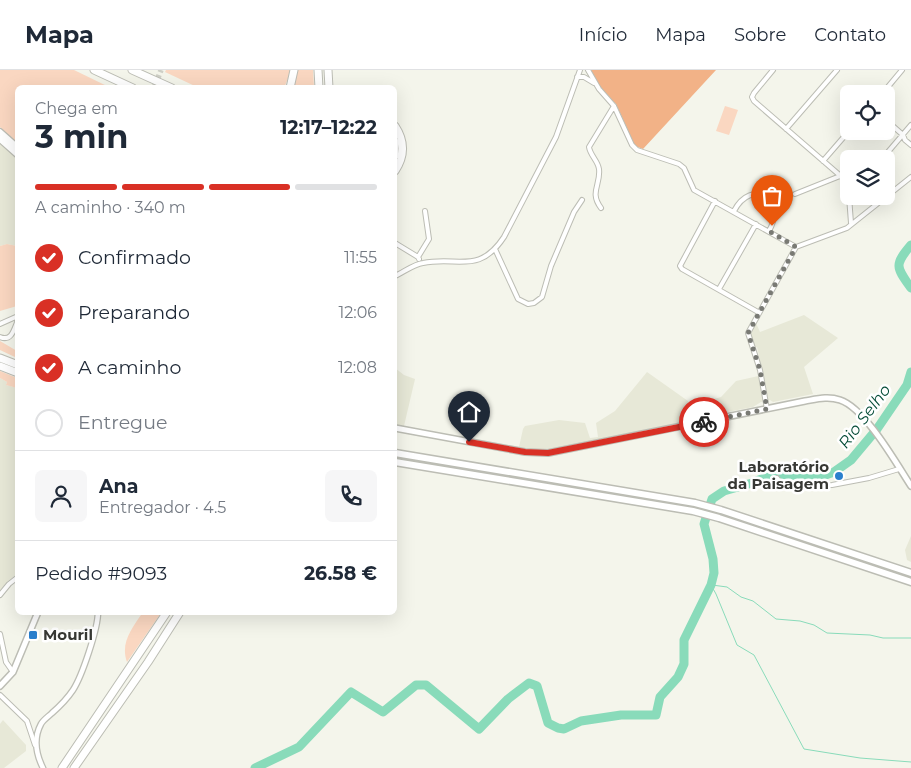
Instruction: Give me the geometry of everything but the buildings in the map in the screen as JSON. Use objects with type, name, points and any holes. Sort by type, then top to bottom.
[{"type":"highway","points":[[94,70],[126,85]]},
{"type":"highway","points":[[132,70],[165,85]]},
{"type":"highway","points":[[291,85],[294,70]]},
{"type":"highway","points":[[318,70],[319,85]]},
{"type":"highway","points":[[328,70],[329,85]]},
{"type":"highway","points":[[397,129],[400,133],[403,147],[401,160],[397,167]]},
{"type":"highway","points":[[0,354],[15,362]]},
{"type":"highway","points":[[0,358],[15,362]]},
{"type":"highway","points":[[0,362],[15,368]]},
{"type":"highway","points":[[0,366],[15,373]]},
{"type":"highway","points":[[397,453],[695,503],[911,573]]},
{"type":"highway","points":[[397,462],[693,511],[911,582]]},
{"type":"highway","points":[[62,768],[165,615]]},
{"type":"highway","points":[[74,768],[148,662],[178,615]]},
{"type":"main road","points":[[0,132],[15,145]]},
{"type":"main road","points":[[0,139],[15,152]]},
{"type":"main road","points":[[397,428],[525,452],[548,453],[819,398],[832,398],[850,404],[867,422],[911,486]]},
{"type":"main road","points":[[0,686],[13,672],[37,615]]},
{"type":"street","points":[[397,275],[420,264],[475,260],[495,250],[504,237],[556,137],[580,70]]},
{"type":"street","points":[[584,70],[614,106],[629,140],[638,150],[679,164],[684,168],[694,190],[796,247]]},
{"type":"street","points":[[588,70],[595,83]]},
{"type":"street","points":[[773,70],[754,93],[752,97],[754,101],[840,176],[795,194]]},
{"type":"street","points":[[786,128],[838,70]]},
{"type":"street","points":[[890,85],[902,70]]},
{"type":"street","points":[[577,78],[584,77],[595,83]]},
{"type":"street","points":[[601,208],[597,204],[595,190],[599,167],[589,147],[614,106]]},
{"type":"street","points":[[890,150],[911,126]]},
{"type":"street","points":[[895,128],[911,145]]},
{"type":"street","points":[[823,161],[841,140]]},
{"type":"street","points":[[767,409],[760,370],[748,333],[758,312],[796,247],[846,228],[911,177]]},
{"type":"street","points":[[734,211],[745,196],[753,194],[766,197],[772,203],[774,211],[774,222],[769,231]]},
{"type":"street","points":[[495,250],[518,299],[528,304],[534,303],[542,297],[551,266],[574,212],[582,200]]},
{"type":"street","points":[[715,201],[680,266],[682,269],[758,312]]},
{"type":"street","points":[[850,205],[851,224]]},
{"type":"street","points":[[418,257],[429,239],[425,211]]},
{"type":"street","points":[[719,289],[756,224]]},
{"type":"street","points":[[397,245],[418,257],[420,264]]},
{"type":"street","points":[[0,323],[15,317]]},
{"type":"street","points":[[0,337],[4,339],[9,338],[15,328]]},
{"type":"street","points":[[777,478],[781,484],[817,486],[856,481],[900,469]]},
{"type":"street","points":[[0,595],[15,579]]},
{"type":"street","points":[[35,744],[41,723],[64,702],[74,688],[90,646],[98,615]]},
{"type":"street","points":[[0,634],[6,662],[13,672]]},
{"type":"street","points":[[0,695],[27,721],[43,768]]},
{"type":"shaded area","points":[[0,70],[74,70],[105,85],[15,85],[15,142],[0,127]]},
{"type":"shaded area","points":[[166,70],[290,70],[285,85],[193,85],[165,72]]},
{"type":"shaded area","points":[[297,70],[313,70],[314,85],[294,85]]},
{"type":"shaded area","points":[[591,70],[716,70],[643,149],[635,146],[616,104],[600,87]]},
{"type":"shaded area","points":[[725,106],[738,110],[729,135],[716,131]]},
{"type":"shaded area","points":[[0,141],[15,156],[15,246],[7,244],[0,246]]},
{"type":"shaded area","points":[[7,244],[15,246],[15,307],[0,311],[0,246]]},
{"type":"shaded area","points":[[804,315],[838,338],[804,367],[813,394],[773,402],[770,400],[761,402],[753,407],[702,417],[715,406],[714,399],[721,397],[736,381],[763,375],[757,347],[755,348],[751,337],[756,323],[760,332]]},
{"type":"shaded area","points":[[0,341],[15,350],[15,357],[0,350]]},
{"type":"shaded area","points":[[397,370],[404,375],[415,379],[404,426],[397,425]]},
{"type":"shaded area","points":[[0,371],[15,377],[15,387],[6,385],[7,382],[0,378]]},
{"type":"shaded area","points":[[647,372],[688,401],[692,420],[550,449],[536,450],[519,447],[525,426],[559,420],[585,423],[590,438],[598,437],[596,423],[615,411]]},
{"type":"shaded area","points":[[0,378],[7,382],[6,385],[15,387],[15,576],[0,591]]},
{"type":"shaded area","points":[[911,536],[911,562],[907,560],[905,550]]},
{"type":"shaded area","points":[[141,615],[160,615],[127,662],[125,648],[131,630]]},
{"type":"shaded area","points":[[3,720],[26,745],[26,751],[4,768],[0,768],[0,724]]},
{"type":"waterway","name":"Rio Selho","points":[[911,245],[902,257],[899,266],[902,275],[911,288]]},
{"type":"waterway","name":"Rio Selho","points":[[255,768],[299,747],[351,692],[383,712],[416,685],[426,685],[479,729],[508,699],[529,683],[537,686],[548,723],[558,728],[564,729],[581,721],[621,715],[656,715],[660,697],[678,677],[684,664],[684,640],[711,585],[714,573],[713,559],[704,524],[712,499],[724,491],[752,483],[773,474],[820,477],[834,472],[851,460],[877,429],[907,385],[911,372]]},
{"type":"waterway","points":[[711,585],[737,645],[754,655],[804,749],[860,758],[911,762]]},
{"type":"waterway","points":[[712,585],[727,587],[741,597],[753,601],[776,619],[800,621],[814,625],[827,633],[870,635],[883,638],[911,638]]},
{"type":"tunnel","points":[[155,85],[161,70]]},
{"type":"way so far","points":[[704,422],[767,409],[760,370],[748,333],[758,312],[796,247],[769,231],[772,226]]},
{"type":"place","name":"Laboratório da Paisagem","points":[[839,476]]},
{"type":"place","name":"Mouril","points":[[33,635]]},
{"type":"route","points":[[469,442],[538,454],[704,422]]}]
